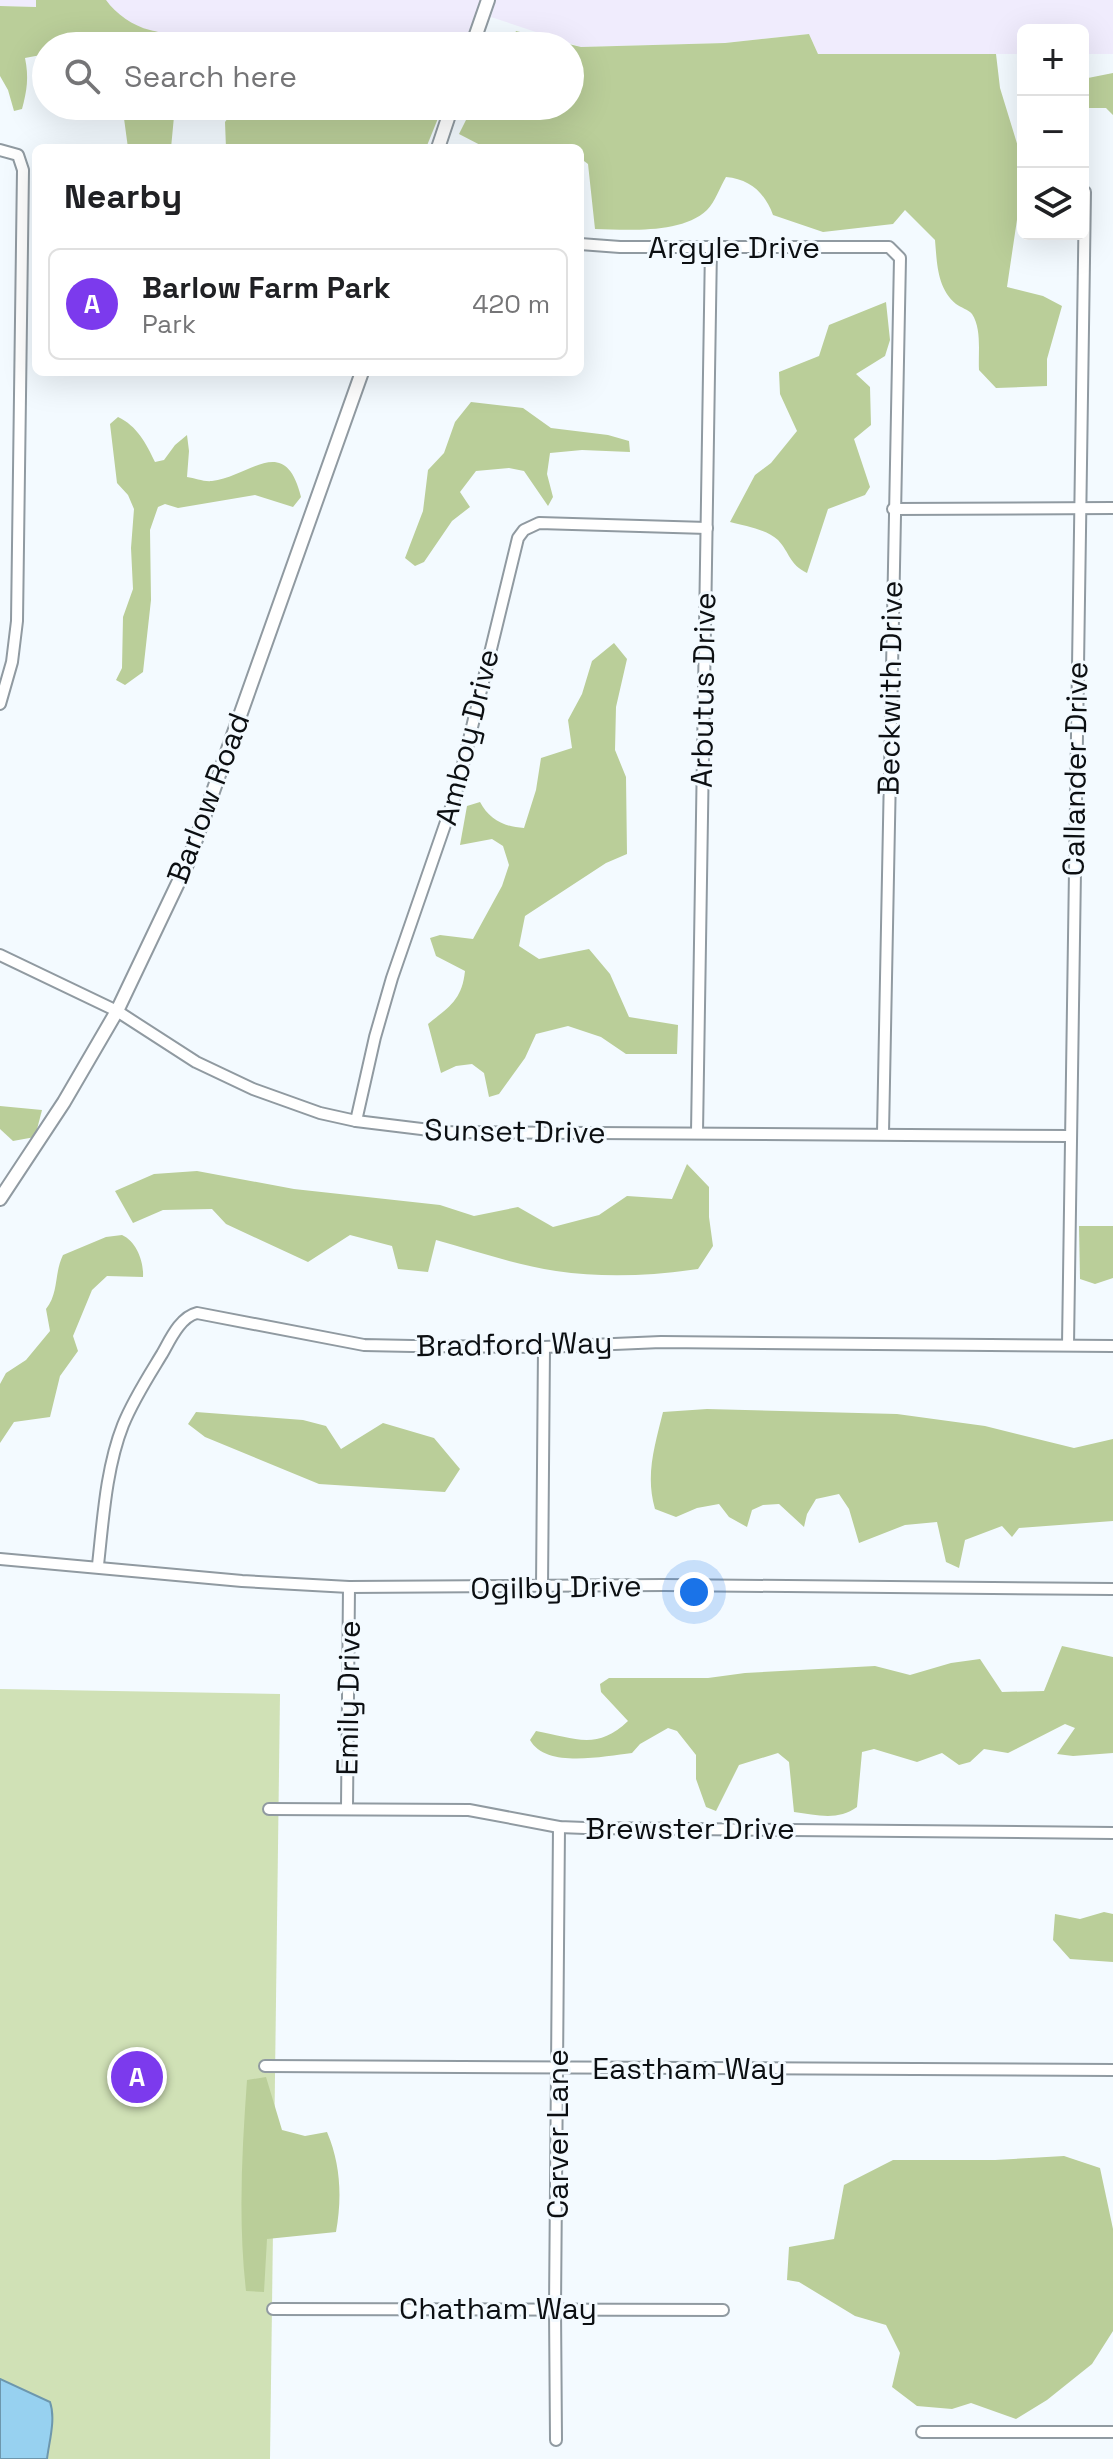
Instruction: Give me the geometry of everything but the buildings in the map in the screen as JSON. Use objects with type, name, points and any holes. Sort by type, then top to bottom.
[{"type":"street","points":[[477,32],[488,0]]},
{"type":"street","points":[[439,144],[447,120]]},
{"type":"street","points":[[0,150],[18,155],[23,170],[17,621],[12,662],[0,704]]},
{"type":"street","name":"Callander Drive","points":[[1068,1345],[1084,240]]},
{"type":"street","name":"Argyle Drive","points":[[584,244],[889,247]]},
{"type":"street","name":"Arbutus Drive","points":[[697,1133],[711,247]]},
{"type":"street","name":"Beckwith Drive","points":[[883,1133],[893,509],[901,266],[900,258],[889,247]]},
{"type":"street","points":[[21,310],[32,310]]},
{"type":"street","name":"Barlow Road","points":[[0,1199],[61,1106],[117,1011],[188,862],[361,376]]},
{"type":"street","points":[[893,509],[1113,508]]},
{"type":"street","name":"Amboy Drive","points":[[356,1121],[392,978],[456,793],[518,538],[524,530],[539,523],[707,528]]},
{"type":"street","name":"Sunset Drive","points":[[0,955],[117,1011],[220,1075],[320,1113],[356,1121],[446,1132],[1069,1136]]},
{"type":"street","name":"Bradford Way","points":[[98,1565],[104,1511],[123,1426],[169,1341],[191,1314],[212,1315],[364,1345],[544,1347],[661,1342],[1113,1346]]},
{"type":"street","points":[[542,1588],[544,1347]]},
{"type":"street","name":"Ogilby Drive","points":[[0,1559],[98,1565],[242,1581],[349,1587],[673,1585],[1113,1589]]},
{"type":"street","name":"Emily Drive","points":[[347,1808],[349,1587]]},
{"type":"street","name":"Brewster Drive","points":[[269,1809],[469,1810],[559,1827],[1113,1833]]},
{"type":"street","name":"Carver Lane","points":[[556,2440],[559,1827]]},
{"type":"street","name":"Eastham Way","points":[[265,2066],[1113,2070]]},
{"type":"street","name":"Chatham Way","points":[[273,2309],[723,2310]]},
{"type":"street","points":[[922,2432],[1113,2432]]},
{"type":"shaded area","points":[[0,0],[488,0],[477,32],[105,32],[36,7],[0,6]]},
{"type":"shaded area","points":[[496,0],[1113,0],[1113,54],[1089,54],[1089,24],[1017,24],[1017,54],[818,54],[809,34],[725,43],[584,47],[584,32],[536,32],[491,17]]},
{"type":"green space","points":[[36,0],[106,0],[131,22],[157,32],[32,32],[32,57],[25,58],[25,96],[22,109],[14,111],[0,76],[0,6],[36,7]]},
{"type":"green space","points":[[809,34],[818,54],[996,54],[1000,88],[1017,143],[1017,220],[1007,287],[1043,296],[1062,306],[1047,359],[1047,386],[996,388],[979,370],[975,320],[970,312],[950,298],[939,275],[935,240],[905,210],[893,224],[823,232],[773,215],[756,188],[726,177],[707,210],[696,218],[654,229],[595,229],[584,144],[478,144],[459,134],[466,120],[584,120],[584,47],[725,43]]},
{"type":"green space","points":[[1113,73],[1113,115],[1106,108],[1089,108],[1089,78]]},
{"type":"green space","points":[[124,120],[174,120],[171,144],[127,144]]},
{"type":"green space","points":[[437,120],[428,144],[226,144],[225,122]]},
{"type":"green space","points":[[886,302],[890,340],[885,356],[856,374],[870,387],[871,425],[854,439],[870,487],[865,495],[828,509],[807,573],[797,566],[773,536],[730,522],[755,475],[771,463],[797,431],[780,394],[779,372],[819,356],[829,325]]},
{"type":"green space","points":[[471,402],[523,408],[551,428],[608,435],[629,441],[630,452],[582,450],[550,453],[547,474],[553,497],[548,506],[524,471],[509,468],[476,471],[460,492],[470,507],[452,521],[424,562],[415,566],[405,558],[423,511],[428,470],[444,453],[455,422]]},
{"type":"green space","points":[[118,417],[136,430],[155,462],[164,460],[187,435],[187,477],[212,481],[276,462],[286,467],[294,477],[301,497],[293,507],[255,495],[178,508],[165,504],[158,507],[150,530],[151,600],[143,672],[125,685],[116,680],[122,668],[123,617],[133,589],[131,548],[134,509],[128,495],[117,483],[110,424]]},
{"type":"green space","points":[[614,643],[627,659],[616,707],[615,750],[626,777],[627,854],[606,863],[525,916],[519,946],[539,959],[589,949],[610,974],[629,1017],[678,1025],[677,1054],[626,1054],[601,1037],[568,1026],[536,1034],[525,1058],[499,1094],[489,1097],[484,1073],[472,1064],[456,1066],[441,1073],[428,1024],[458,996],[465,971],[436,956],[430,938],[440,935],[473,939],[502,886],[509,865],[503,846],[492,839],[460,845],[467,806],[480,802],[498,821],[524,828],[536,790],[541,758],[572,748],[568,720],[582,694],[592,661]]},
{"type":"green space","points":[[0,1106],[42,1110],[35,1137],[13,1141],[0,1129]]},
{"type":"green space","points":[[687,1164],[709,1187],[713,1246],[698,1269],[645,1275],[591,1275],[556,1271],[436,1240],[428,1272],[398,1269],[392,1246],[350,1235],[308,1262],[226,1224],[212,1209],[163,1210],[133,1223],[115,1191],[154,1174],[197,1171],[294,1189],[440,1205],[474,1216],[518,1207],[553,1227],[599,1215],[627,1196],[672,1199]]},
{"type":"green space","points":[[1079,1226],[1113,1226],[1113,1278],[1095,1284],[1080,1279]]},
{"type":"green space","points":[[122,1235],[138,1252],[143,1277],[107,1276],[92,1290],[73,1336],[78,1351],[60,1376],[50,1417],[14,1422],[0,1443],[0,1384],[6,1373],[26,1360],[50,1331],[46,1309],[53,1296],[63,1255],[106,1237]]},
{"type":"green space","points":[[707,1409],[897,1414],[985,1426],[1074,1448],[1113,1439],[1113,1521],[1019,1528],[1012,1537],[1002,1526],[965,1540],[959,1568],[946,1562],[937,1522],[905,1525],[859,1543],[849,1509],[839,1494],[816,1499],[804,1527],[779,1504],[763,1505],[752,1510],[747,1527],[729,1517],[719,1504],[697,1508],[676,1517],[655,1509],[651,1472],[663,1412]]},
{"type":"green space","points":[[196,1412],[303,1420],[326,1426],[341,1449],[383,1423],[434,1438],[460,1469],[445,1492],[319,1484],[205,1437],[188,1424]]},
{"type":"green space","points":[[1062,1646],[1113,1657],[1113,1753],[1057,1754],[1075,1728],[1065,1724],[1008,1753],[984,1749],[970,1762],[959,1765],[942,1753],[917,1762],[874,1749],[862,1752],[857,1807],[835,1816],[794,1812],[789,1762],[778,1753],[739,1765],[716,1811],[706,1807],[696,1779],[696,1755],[677,1731],[668,1728],[640,1744],[632,1753],[592,1758],[549,1755],[530,1740],[536,1731],[585,1740],[606,1736],[617,1730],[628,1721],[601,1692],[600,1684],[609,1678],[708,1678],[875,1666],[910,1675],[951,1663],[980,1659],[1002,1692],[1044,1691]]},
{"type":"green space","points":[[0,1689],[280,1694],[270,2459],[0,2459]]},
{"type":"green space","points":[[1104,1912],[1113,1914],[1113,1962],[1070,1959],[1053,1940],[1055,1914],[1080,1919]]},
{"type":"green space","points":[[266,2077],[282,2130],[305,2136],[327,2132],[338,2169],[339,2207],[336,2232],[267,2239],[264,2292],[246,2291],[242,2185],[247,2080]]},
{"type":"green space","points":[[1064,2156],[1100,2168],[1113,2229],[1113,2331],[1092,2364],[1047,2400],[1016,2419],[971,2403],[952,2409],[917,2406],[892,2387],[900,2353],[886,2325],[855,2316],[799,2282],[787,2280],[789,2247],[834,2239],[844,2185],[893,2160]]},
{"type":"water","points":[[0,2379],[50,2402],[52,2423],[47,2459],[0,2459]]},
{"type":"place","name":"Barlow Farm Park","points":[[137,2077]]}]
